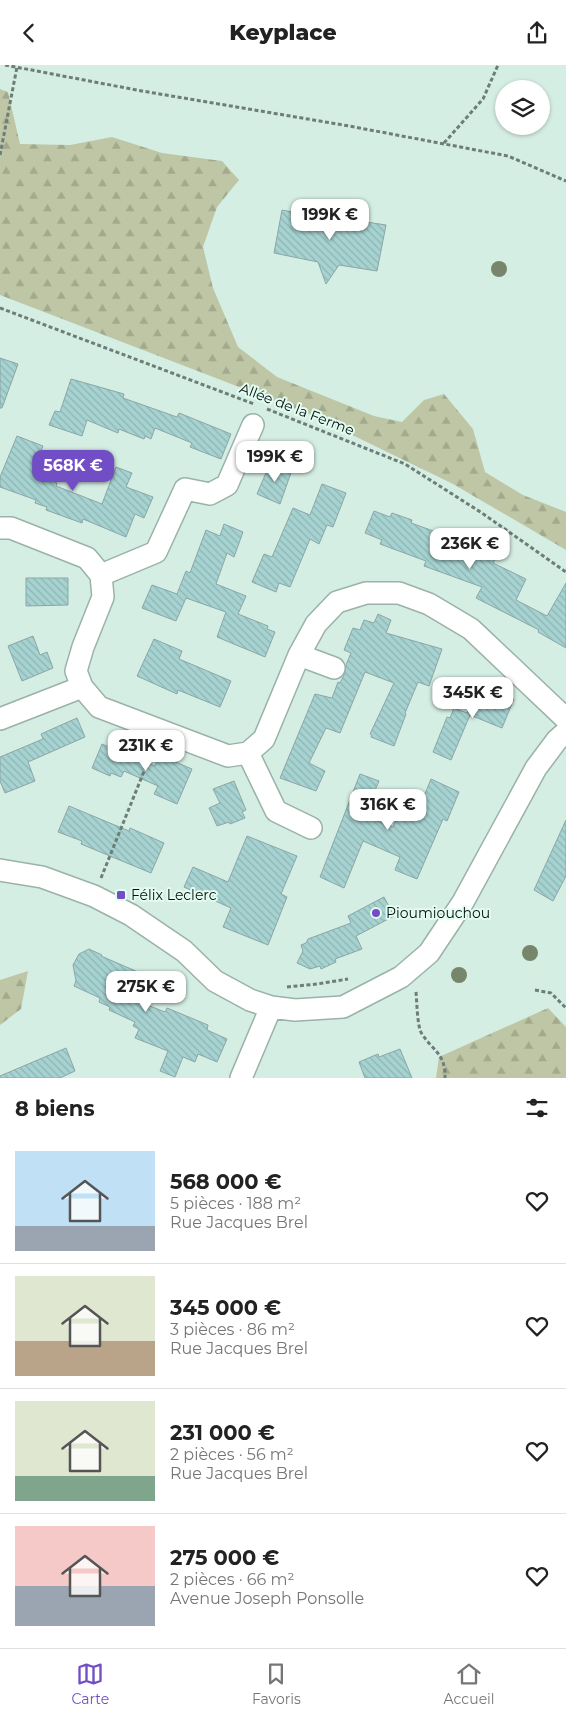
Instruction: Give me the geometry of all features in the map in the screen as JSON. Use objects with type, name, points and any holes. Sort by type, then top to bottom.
[{"type":"street","points":[[101,575],[156,552],[185,489],[210,494],[227,485],[253,425]]},
{"type":"street","points":[[0,528],[11,529],[87,558],[101,575],[103,597],[83,647],[76,671],[82,687],[99,707],[228,756],[248,753],[264,739],[299,655],[316,624],[337,602],[366,593],[399,593],[429,604],[471,629],[566,719]]},
{"type":"street","points":[[299,655],[334,668]]},
{"type":"street","points":[[0,719],[82,687]]},
{"type":"street","points":[[0,870],[42,877],[94,896],[131,915],[184,951],[215,981],[250,1000],[272,1007],[296,1010],[343,1007],[401,977],[429,953],[463,902],[536,768],[566,732]]},
{"type":"street","points":[[248,753],[276,811],[311,828]]},
{"type":"street","points":[[241,1078],[272,1007]]},
{"type":"path","points":[[5,65],[508,156],[566,181]]},
{"type":"path","points":[[444,143],[483,99],[498,65]]},
{"type":"path","points":[[0,155],[17,67]]},
{"type":"path","name":"Allée de la Ferme","points":[[0,308],[260,406],[405,464],[482,513],[566,572]]},
{"type":"path","points":[[101,879],[161,730]]},
{"type":"path","points":[[92,876],[109,883]]},
{"type":"path","points":[[280,987],[351,979]]},
{"type":"path","points":[[535,990],[551,993],[566,1008]]},
{"type":"path","points":[[416,991],[421,1033],[435,1048],[445,1067],[445,1078]]},
{"type":"green space","points":[[0,89],[8,92],[20,144],[70,145],[112,137],[162,153],[222,161],[239,180],[217,207],[203,247],[213,288],[238,347],[277,377],[374,416],[402,422],[424,400],[444,394],[473,429],[485,472],[523,495],[566,512],[566,550],[453,484],[309,414],[0,295]]},
{"type":"green space","points":[[28,971],[21,1009],[0,1025],[0,980]]},
{"type":"green space","points":[[548,1008],[566,1027],[566,1078],[436,1078],[439,1057]]},
{"type":"building","points":[[292,209],[315,212],[314,216],[360,224],[360,221],[386,225],[377,271],[339,265],[326,284],[318,262],[274,253],[282,210],[292,212]]},
{"type":"building","points":[[0,358],[18,364],[2,408],[0,408]]},
{"type":"building","points":[[71,379],[124,394],[123,398],[177,417],[179,413],[231,434],[221,459],[190,447],[192,443],[155,428],[151,439],[145,436],[144,439],[119,429],[118,433],[87,420],[82,436],[49,425],[55,411],[60,412]]},
{"type":"building","points":[[17,436],[43,446],[32,473],[57,483],[56,486],[102,504],[116,467],[132,473],[126,487],[153,497],[144,518],[135,514],[126,537],[83,519],[82,523],[46,510],[47,507],[35,503],[36,500],[0,487],[0,477]]},
{"type":"building","points":[[271,461],[292,470],[280,504],[257,494]]},
{"type":"building","points":[[322,484],[346,493],[333,527],[327,525],[319,544],[310,539],[290,587],[279,583],[276,592],[252,582],[264,554],[272,557],[293,508],[310,515]]},
{"type":"building","points":[[374,511],[390,517],[392,513],[412,520],[411,523],[473,545],[477,533],[501,548],[493,563],[526,579],[516,600],[547,616],[566,583],[566,648],[538,632],[539,630],[476,598],[482,587],[424,566],[426,561],[380,544],[382,540],[365,533]]},
{"type":"building","points":[[224,524],[243,532],[234,557],[227,553],[216,584],[246,596],[238,614],[268,626],[267,629],[275,632],[265,657],[217,637],[226,612],[186,598],[176,621],[142,608],[152,585],[177,594],[186,571],[190,573],[206,530],[220,536]]},
{"type":"building","points":[[26,578],[68,578],[68,605],[26,606]]},
{"type":"building","points":[[378,614],[391,620],[386,633],[442,649],[429,686],[418,682],[394,746],[371,737],[372,735],[370,734],[394,683],[365,672],[340,733],[326,728],[309,763],[325,771],[316,791],[280,778],[315,694],[332,698],[338,682],[340,683],[345,673],[351,653],[344,650],[353,628],[360,630],[364,620],[374,623]]},
{"type":"building","points":[[33,636],[40,655],[47,652],[53,668],[22,681],[8,646]]},
{"type":"building","points":[[154,639],[182,651],[179,659],[231,681],[220,707],[178,690],[177,694],[137,676]]},
{"type":"building","points":[[480,685],[514,699],[502,728],[470,715],[451,760],[433,752],[447,717],[450,718],[454,708],[467,713]]},
{"type":"building","points":[[77,718],[85,737],[28,762],[35,781],[5,793],[0,781],[0,757],[43,739],[41,734]]},
{"type":"building","points":[[102,744],[155,766],[159,755],[192,769],[177,804],[154,794],[158,786],[124,771],[121,777],[111,773],[110,776],[92,768]]},
{"type":"building","points":[[360,774],[379,781],[364,816],[393,827],[401,809],[416,816],[431,779],[459,792],[447,821],[443,819],[417,879],[395,870],[400,857],[363,841],[344,888],[320,877]]},
{"type":"building","points":[[234,781],[246,810],[242,812],[245,818],[230,824],[229,822],[217,826],[209,808],[220,803],[213,789]]},
{"type":"building","points":[[69,806],[129,831],[130,828],[164,843],[151,873],[81,844],[82,841],[58,832]]},
{"type":"building","points":[[566,820],[566,876],[553,901],[534,890]]},
{"type":"building","points":[[247,836],[297,856],[281,894],[287,897],[268,945],[223,927],[231,908],[184,887],[193,867],[228,882]]},
{"type":"building","points":[[384,897],[394,916],[356,936],[362,949],[335,959],[336,962],[321,969],[320,966],[310,969],[297,963],[303,951],[301,945],[306,943],[308,939],[351,923],[348,916]]},
{"type":"building","points":[[89,949],[138,972],[127,997],[165,1012],[167,1008],[208,1025],[207,1030],[227,1039],[217,1062],[198,1054],[195,1062],[183,1057],[175,1077],[160,1071],[168,1051],[135,1038],[139,1029],[133,1026],[135,1022],[109,1010],[110,1007],[99,1002],[100,998],[74,986],[76,981],[73,965],[79,954]]},
{"type":"building","points":[[66,1048],[75,1071],[60,1078],[0,1078],[0,1076]]},
{"type":"building","points":[[400,1049],[412,1078],[365,1078],[359,1062],[378,1054],[379,1057]]},
{"type":"place","name":"Félix Leclerc","points":[[121,895]]},
{"type":"place","name":"Pioumiouchou","points":[[376,913]]}]
